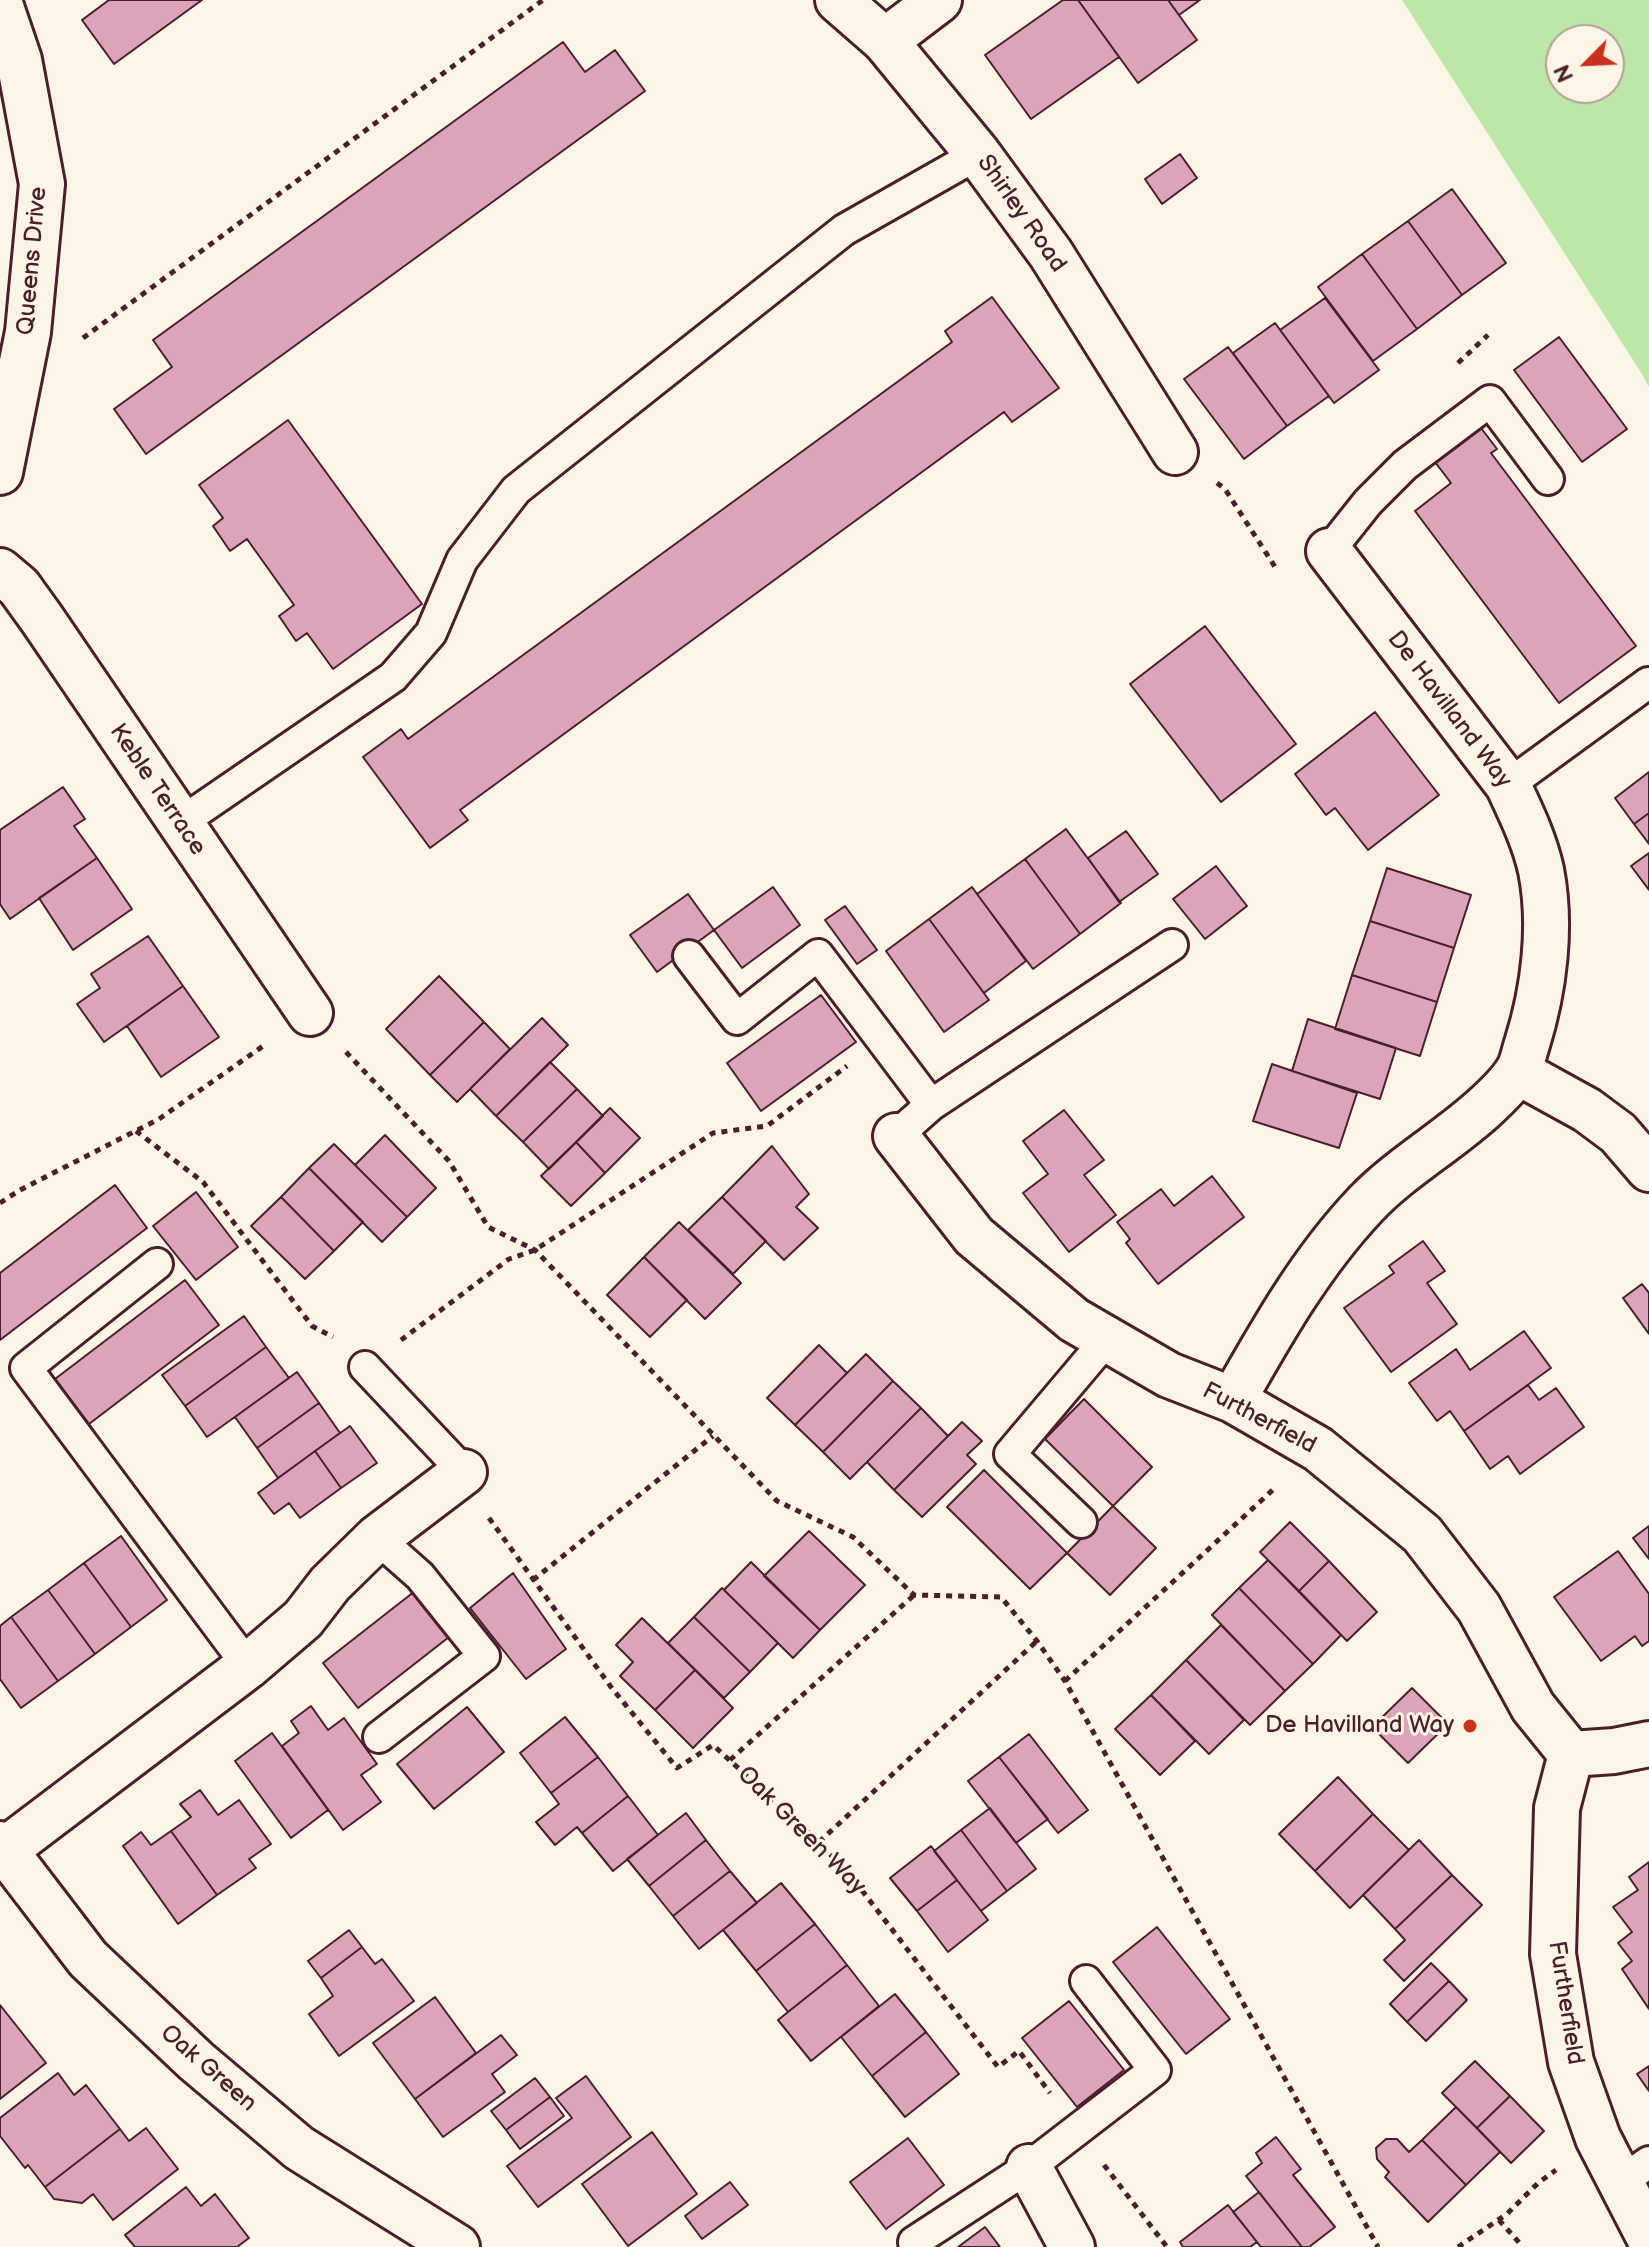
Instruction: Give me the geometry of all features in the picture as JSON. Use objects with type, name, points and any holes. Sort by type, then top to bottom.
[{"type":"street","name":"Shirley Road","points":[[838,0],[885,41],[978,154],[1051,254],[1175,452]]},
{"type":"street","points":[[885,41],[939,0]]},
{"type":"street","name":"Queens Drive","points":[[0,4],[19,60],[42,184],[28,332],[0,472]]},
{"type":"street","name":"De Havilland Way","points":[[1233,1400],[1286,1307],[1323,1255],[1367,1202],[1485,1107],[1518,1072],[1534,1020],[1546,932],[1540,868],[1529,828],[1508,785],[1329,551]]},
{"type":"street","name":"Keble Terrace","points":[[0,571],[19,587],[310,1013]]},
{"type":"street","points":[[1518,1072],[1587,1110],[1618,1133],[1649,1169]]},
{"type":"street","name":"Furtherfield","points":[[896,1136],[974,1236],[1074,1320],[1169,1375],[1233,1400],[1318,1449],[1422,1534],[1479,1608],[1533,1707],[1571,1754],[1557,1808],[1553,1954],[1571,2062],[1598,2138],[1635,2172],[1649,2238]]},
{"type":"street","points":[[2,1847],[248,1666],[303,1619],[330,1584],[377,1538],[464,1472]]},
{"type":"street","points":[[1571,1754],[1614,1751],[1649,1744]]},
{"type":"street","name":"Oak Green","points":[[2,1847],[88,1959],[196,2061],[299,2148],[457,2247]]},
{"type":"street","points":[[1029,2167],[1072,2247]]},
{"type":"lane","points":[[180,823],[393,677],[431,633],[462,560],[516,490],[844,230],[978,154]]},
{"type":"lane","points":[[1329,551],[1368,502],[1405,465],[1490,401],[1548,479]]},
{"type":"lane","points":[[1508,785],[1649,685]]},
{"type":"lane","points":[[896,1136],[931,1105],[1172,945]]},
{"type":"lane","points":[[689,956],[737,1019],[818,955],[931,1105]]},
{"type":"lane","points":[[157,1264],[26,1368],[248,1666]]},
{"type":"lane","points":[[1081,1522],[1010,1454],[1107,1339]]},
{"type":"lane","points":[[365,1367],[464,1472]]},
{"type":"lane","points":[[377,1538],[420,1576],[484,1656],[379,1737]]},
{"type":"lane","points":[[914,2242],[1029,2167],[1155,2070],[1086,1981]]},
{"type":"lane","points":[[1639,2247],[1649,2238]]},
{"type":"path","points":[[82,339],[543,0]]},
{"type":"path","points":[[1175,452],[1225,489],[1288,587],[1329,551]]},
{"type":"path","points":[[0,1203],[159,1119],[310,1013],[449,1161],[488,1227],[535,1250],[777,1501],[853,1537],[914,1595],[1001,1597],[1065,1681],[1378,2247]]},
{"type":"path","points":[[136,1131],[203,1182],[312,1326],[346,1344],[365,1367],[509,1259],[535,1250],[713,1133],[767,1126],[883,1040]]},
{"type":"path","points":[[533,1580],[714,1435]]},
{"type":"path","points":[[1065,1681],[1318,1449]]},
{"type":"path","name":"Oak Green Way","points":[[464,1472],[488,1517],[533,1580],[611,1687],[677,1768],[713,1745],[819,1842],[914,1955],[998,2067],[1019,2051],[1167,2247]]},
{"type":"path","points":[[730,1760],[914,1595]]},
{"type":"path","points":[[819,1842],[1037,1641]]},
{"type":"path","points":[[1458,2247],[1499,2220],[1538,2183],[1598,2138]]},
{"type":"path","points":[[1499,2220],[1523,2247]]},
{"type":"green space","points":[[1402,0],[1649,0],[1649,387],[1642,374]]},
{"type":"building","points":[[109,0],[202,0],[114,64],[82,20]]},
{"type":"building","points":[[1063,0],[1078,0],[1119,57],[1031,119],[985,55]]},
{"type":"building","points":[[1078,0],[1168,0],[1197,40],[1138,83]]},
{"type":"building","points":[[1168,0],[1200,0],[1179,15]]},
{"type":"building","points":[[563,42],[585,72],[615,50],[645,91],[146,454],[114,409],[172,367],[153,340]]},
{"type":"building","points":[[1180,154],[1197,178],[1162,204],[1145,179]]},
{"type":"building","points":[[1452,189],[1506,263],[1462,295],[1408,221]]},
{"type":"building","points":[[1408,221],[1462,295],[1417,329],[1362,254]]},
{"type":"building","points":[[1362,254],[1417,329],[1373,361],[1318,287]]},
{"type":"building","points":[[992,297],[1059,388],[1012,422],[1004,412],[460,810],[468,820],[430,848],[363,757],[401,729],[408,739],[952,342],[945,331]]},
{"type":"building","points":[[1325,298],[1379,370],[1334,403],[1280,330]]},
{"type":"building","points":[[1275,323],[1329,396],[1287,426],[1233,353]]},
{"type":"building","points":[[1559,337],[1627,429],[1582,462],[1514,370]]},
{"type":"building","points":[[1228,347],[1287,426],[1244,459],[1184,379]]},
{"type":"building","points":[[288,420],[422,604],[333,669],[307,633],[296,641],[279,616],[294,605],[247,539],[230,551],[213,526],[223,518],[199,485]]},
{"type":"building","points":[[1481,428],[1497,449],[1491,453],[1636,646],[1559,703],[1415,511],[1451,483],[1435,462]]},
{"type":"building","points":[[1205,626],[1296,744],[1221,802],[1130,684]]},
{"type":"building","points":[[1375,712],[1439,795],[1368,850],[1335,808],[1326,815],[1295,774]]},
{"type":"building","points":[[1649,772],[1649,813],[1634,824],[1615,798]]},
{"type":"building","points":[[63,787],[85,819],[74,826],[97,858],[10,919],[0,904],[0,830]]},
{"type":"building","points":[[1649,813],[1649,844],[1634,824]]},
{"type":"building","points":[[1066,829],[1121,903],[1080,934],[1025,859]]},
{"type":"building","points":[[1126,831],[1158,874],[1119,902],[1088,858]]},
{"type":"building","points":[[1649,853],[1649,890],[1631,866]]},
{"type":"building","points":[[97,858],[132,909],[73,950],[39,898]]},
{"type":"building","points":[[1025,859],[1080,934],[1033,969],[977,894]]},
{"type":"building","points":[[1216,866],[1247,906],[1205,939],[1173,899]]},
{"type":"building","points":[[1387,868],[1471,895],[1454,948],[1370,921]]},
{"type":"building","points":[[773,887],[800,925],[742,968],[714,930]]},
{"type":"building","points":[[972,887],[1026,961],[984,993],[929,919]]},
{"type":"building","points":[[688,894],[714,930],[657,972],[630,935]]},
{"type":"building","points":[[845,906],[877,950],[857,964],[825,920]]},
{"type":"building","points":[[929,919],[989,1000],[944,1032],[886,951]]},
{"type":"building","points":[[1370,921],[1454,948],[1437,1002],[1352,975]]},
{"type":"building","points":[[148,936],[183,986],[104,1042],[77,1004],[100,988],[91,974]]},
{"type":"building","points":[[1352,975],[1437,1002],[1420,1056],[1335,1029]]},
{"type":"building","points":[[439,976],[484,1022],[430,1075],[386,1029]]},
{"type":"building","points":[[183,986],[219,1037],[161,1077],[127,1026]]},
{"type":"building","points":[[821,995],[856,1042],[761,1111],[727,1063]]},
{"type":"building","points":[[542,1018],[568,1045],[496,1116],[470,1089]]},
{"type":"building","points":[[1308,1019],[1396,1048],[1380,1099],[1292,1071]]},
{"type":"building","points":[[484,1022],[510,1049],[457,1102],[430,1075]]},
{"type":"building","points":[[550,1062],[577,1089],[523,1142],[496,1116]]},
{"type":"building","points":[[1272,1064],[1357,1093],[1339,1148],[1253,1121]]},
{"type":"building","points":[[577,1089],[603,1116],[549,1169],[523,1142]]},
{"type":"building","points":[[610,1108],[640,1138],[605,1173],[576,1142]]},
{"type":"building","points":[[1064,1110],[1104,1160],[1084,1175],[1116,1215],[1069,1252],[1023,1193],[1048,1174],[1023,1141]]},
{"type":"building","points":[[385,1135],[436,1188],[407,1217],[355,1165]]},
{"type":"building","points":[[576,1142],[605,1173],[571,1206],[541,1176]]},
{"type":"building","points":[[334,1144],[407,1217],[382,1242],[309,1168]]},
{"type":"building","points":[[772,1146],[809,1194],[796,1207],[818,1228],[784,1260],[722,1197]]},
{"type":"building","points":[[309,1168],[363,1222],[334,1251],[281,1197]]},
{"type":"building","points":[[1212,1176],[1244,1217],[1158,1284],[1126,1243],[1130,1239],[1117,1222],[1161,1189],[1174,1206]]},
{"type":"building","points":[[115,1185],[147,1228],[0,1340],[0,1273]]},
{"type":"building","points":[[196,1192],[238,1247],[196,1280],[153,1226]]},
{"type":"building","points":[[281,1197],[334,1251],[305,1279],[251,1226]]},
{"type":"building","points":[[722,1197],[766,1241],[733,1274],[688,1230]]},
{"type":"building","points":[[679,1222],[741,1283],[705,1319],[644,1257]]},
{"type":"building","points":[[1423,1241],[1445,1271],[1427,1283],[1457,1324],[1391,1372],[1344,1308],[1394,1273],[1389,1266]]},
{"type":"building","points":[[644,1257],[687,1300],[650,1337],[607,1295]]},
{"type":"building","points":[[185,1280],[219,1325],[89,1424],[55,1379]]},
{"type":"building","points":[[1642,1284],[1649,1293],[1649,1334],[1623,1298]]},
{"type":"building","points":[[244,1316],[266,1347],[185,1406],[162,1375]]},
{"type":"building","points":[[1524,1331],[1551,1368],[1464,1431],[1450,1411],[1437,1421],[1409,1383],[1456,1349],[1470,1370]]},
{"type":"building","points":[[819,1345],[847,1373],[795,1425],[767,1398]]},
{"type":"building","points":[[266,1347],[289,1378],[207,1437],[185,1406]]},
{"type":"building","points":[[866,1354],[893,1381],[823,1452],[795,1425]]},
{"type":"building","points":[[297,1372],[319,1403],[257,1448],[235,1417]]},
{"type":"building","points":[[893,1381],[921,1408],[850,1479],[823,1452]]},
{"type":"building","points":[[1528,1385],[1539,1400],[1556,1388],[1584,1427],[1520,1474],[1508,1456],[1490,1469],[1464,1431]]},
{"type":"building","points":[[1084,1399],[1152,1467],[1113,1506],[1045,1439]]},
{"type":"building","points":[[319,1403],[340,1433],[278,1478],[257,1448]]},
{"type":"building","points":[[921,1408],[948,1436],[894,1490],[867,1462]]},
{"type":"building","points":[[962,1422],[982,1441],[967,1455],[976,1464],[922,1517],[894,1490]]},
{"type":"building","points":[[350,1426],[377,1463],[341,1488],[315,1451]]},
{"type":"building","points":[[315,1451],[341,1488],[300,1518],[289,1503],[274,1514],[258,1493]]},
{"type":"building","points":[[984,1470],[1067,1553],[1030,1589],[947,1507]]},
{"type":"building","points":[[1113,1506],[1156,1548],[1110,1595],[1067,1553]]},
{"type":"building","points":[[1290,1522],[1329,1561],[1299,1591],[1260,1552]]},
{"type":"building","points":[[1649,1526],[1649,1559],[1633,1538]]},
{"type":"building","points":[[809,1531],[865,1585],[820,1630],[764,1576]]},
{"type":"building","points":[[121,1536],[167,1600],[131,1627],[84,1563]]},
{"type":"building","points":[[1618,1551],[1649,1594],[1649,1641],[1642,1646],[1635,1636],[1601,1661],[1554,1597]]},
{"type":"building","points":[[1268,1560],[1341,1635],[1313,1664],[1239,1588]]},
{"type":"building","points":[[1329,1561],[1377,1612],[1347,1641],[1299,1591]]},
{"type":"building","points":[[751,1562],[820,1630],[793,1658],[724,1590]]},
{"type":"building","points":[[84,1563],[131,1627],[95,1654],[48,1590]]},
{"type":"building","points":[[513,1573],[566,1649],[526,1679],[470,1608]]},
{"type":"building","points":[[722,1588],[778,1643],[750,1672],[694,1617]]},
{"type":"building","points":[[1239,1588],[1313,1664],[1285,1691],[1212,1615]]},
{"type":"building","points":[[48,1590],[95,1654],[58,1681],[11,1617]]},
{"type":"building","points":[[415,1591],[449,1637],[358,1708],[323,1663]]},
{"type":"building","points":[[11,1617],[58,1681],[21,1708],[0,1679],[0,1626]]},
{"type":"building","points":[[694,1617],[750,1672],[724,1698],[668,1643]]},
{"type":"building","points":[[642,1618],[695,1670],[655,1710],[620,1676],[633,1662],[616,1645]]},
{"type":"building","points":[[1221,1625],[1285,1691],[1250,1725],[1186,1660]]},
{"type":"building","points":[[1186,1660],[1244,1720],[1209,1754],[1151,1695]]},
{"type":"building","points":[[695,1670],[733,1708],[693,1748],[655,1710]]},
{"type":"building","points":[[1412,1688],[1448,1724],[1408,1763],[1372,1727]]},
{"type":"building","points":[[1151,1695],[1195,1741],[1160,1775],[1115,1729]]},
{"type":"building","points":[[311,1706],[328,1730],[344,1718],[377,1764],[361,1775],[381,1802],[343,1830],[282,1746],[299,1733],[291,1721]]},
{"type":"building","points":[[467,1707],[504,1752],[434,1809],[397,1764]]},
{"type":"building","points":[[565,1717],[598,1757],[551,1793],[520,1753]]},
{"type":"building","points":[[272,1733],[328,1810],[291,1838],[235,1761]]},
{"type":"building","points":[[1029,1734],[1088,1810],[1058,1833],[999,1757]]},
{"type":"building","points":[[598,1757],[628,1796],[582,1833],[577,1827],[555,1845],[536,1822],[559,1804],[551,1793]]},
{"type":"building","points":[[999,1757],[1048,1819],[1016,1843],[968,1781]]},
{"type":"building","points":[[1338,1777],[1373,1814],[1315,1871],[1279,1834]]},
{"type":"building","points":[[200,1790],[218,1815],[239,1800],[271,1844],[249,1859],[256,1868],[217,1895],[171,1831],[191,1817],[180,1804]]},
{"type":"building","points":[[628,1796],[658,1835],[613,1871],[582,1833]]},
{"type":"building","points":[[990,1808],[1036,1869],[1007,1891],[961,1830]]},
{"type":"building","points":[[686,1813],[706,1840],[649,1886],[627,1859]]},
{"type":"building","points":[[1373,1814],[1409,1850],[1350,1908],[1315,1871]]},
{"type":"building","points":[[961,1830],[1007,1891],[981,1911],[934,1851]]},
{"type":"building","points":[[171,1831],[217,1895],[178,1924],[123,1846],[141,1832],[151,1845]]},
{"type":"building","points":[[706,1840],[730,1871],[673,1916],[649,1886]]},
{"type":"building","points":[[1419,1840],[1452,1875],[1395,1929],[1363,1895]]},
{"type":"building","points":[[931,1846],[957,1880],[917,1911],[890,1878]]},
{"type":"building","points":[[1649,1862],[1649,2009],[1622,1969],[1632,1961],[1618,1943],[1632,1932],[1613,1907],[1638,1890],[1629,1877]]},
{"type":"building","points":[[730,1871],[757,1903],[699,1949],[673,1916]]},
{"type":"building","points":[[1452,1875],[1482,1905],[1404,1981],[1384,1960],[1405,1940],[1395,1929]]},
{"type":"building","points":[[957,1880],[988,1920],[948,1952],[917,1911]]},
{"type":"building","points":[[781,1883],[815,1924],[756,1971],[723,1930]]},
{"type":"building","points":[[815,1924],[847,1965],[788,2012],[756,1971]]},
{"type":"building","points":[[1157,1927],[1230,2019],[1186,2054],[1113,1962]]},
{"type":"building","points":[[349,1930],[362,1947],[321,1978],[308,1961]]},
{"type":"building","points":[[362,1947],[375,1964],[382,1959],[414,2001],[339,2056],[309,2014],[333,1996],[321,1978]]},
{"type":"building","points":[[1431,1963],[1449,1981],[1407,2022],[1390,2004]]},
{"type":"building","points":[[847,1965],[879,2006],[811,2061],[778,2020]]},
{"type":"building","points":[[1449,1981],[1467,2000],[1426,2041],[1407,2022]]},
{"type":"building","points":[[895,1994],[926,2032],[872,2076],[841,2037]]},
{"type":"building","points":[[435,1997],[476,2053],[415,2099],[373,2043]]},
{"type":"building","points":[[1069,2001],[1124,2070],[1077,2107],[1022,2038]]},
{"type":"building","points":[[0,2005],[46,2063],[0,2099]]},
{"type":"building","points":[[926,2032],[959,2074],[905,2117],[872,2076]]},
{"type":"building","points":[[501,2035],[517,2055],[492,2074],[505,2092],[443,2137],[415,2099]]},
{"type":"building","points":[[1475,2061],[1510,2096],[1477,2128],[1442,2093]]},
{"type":"building","points":[[1649,2066],[1649,2091],[1637,2074]]},
{"type":"building","points":[[58,2073],[74,2095],[86,2085],[120,2129],[45,2187],[28,2165],[25,2168],[0,2136],[0,2118]]},
{"type":"building","points":[[586,2076],[631,2137],[538,2207],[507,2166],[572,2118],[556,2098]]},
{"type":"building","points":[[535,2078],[550,2097],[506,2130],[491,2111]]},
{"type":"building","points":[[1510,2096],[1544,2131],[1511,2163],[1477,2128]]},
{"type":"building","points":[[550,2097],[564,2116],[520,2149],[506,2130]]},
{"type":"building","points":[[1456,2107],[1500,2152],[1466,2185],[1422,2140]]},
{"type":"building","points":[[146,2128],[178,2169],[113,2220],[93,2194],[82,2203],[54,2199],[45,2187],[120,2129],[129,2141]]},
{"type":"building","points":[[652,2132],[697,2194],[628,2246],[582,2184]]},
{"type":"building","points":[[1276,2137],[1301,2169],[1293,2175],[1335,2227],[1309,2247],[1302,2247],[1246,2176],[1262,2163],[1256,2153]]},
{"type":"building","points":[[908,2138],[944,2185],[886,2229],[850,2182]]},
{"type":"building","points":[[1386,2139],[1397,2139],[1409,2152],[1422,2140],[1466,2185],[1428,2222],[1385,2177],[1389,2172],[1377,2159],[1376,2148]]},
{"type":"building","points":[[730,2182],[748,2205],[702,2239],[685,2216]]},
{"type":"building","points":[[186,2187],[201,2206],[215,2194],[249,2238],[237,2247],[135,2247],[125,2235]]},
{"type":"building","points":[[1259,2192],[1302,2247],[1261,2247],[1233,2212]]},
{"type":"building","points":[[1228,2205],[1257,2242],[1250,2247],[1183,2247],[1180,2242]]},
{"type":"building","points":[[985,2227],[1000,2247],[958,2247]]},
{"type":"place","name":"De Havilland Way","points":[[1470,1726]]}]
